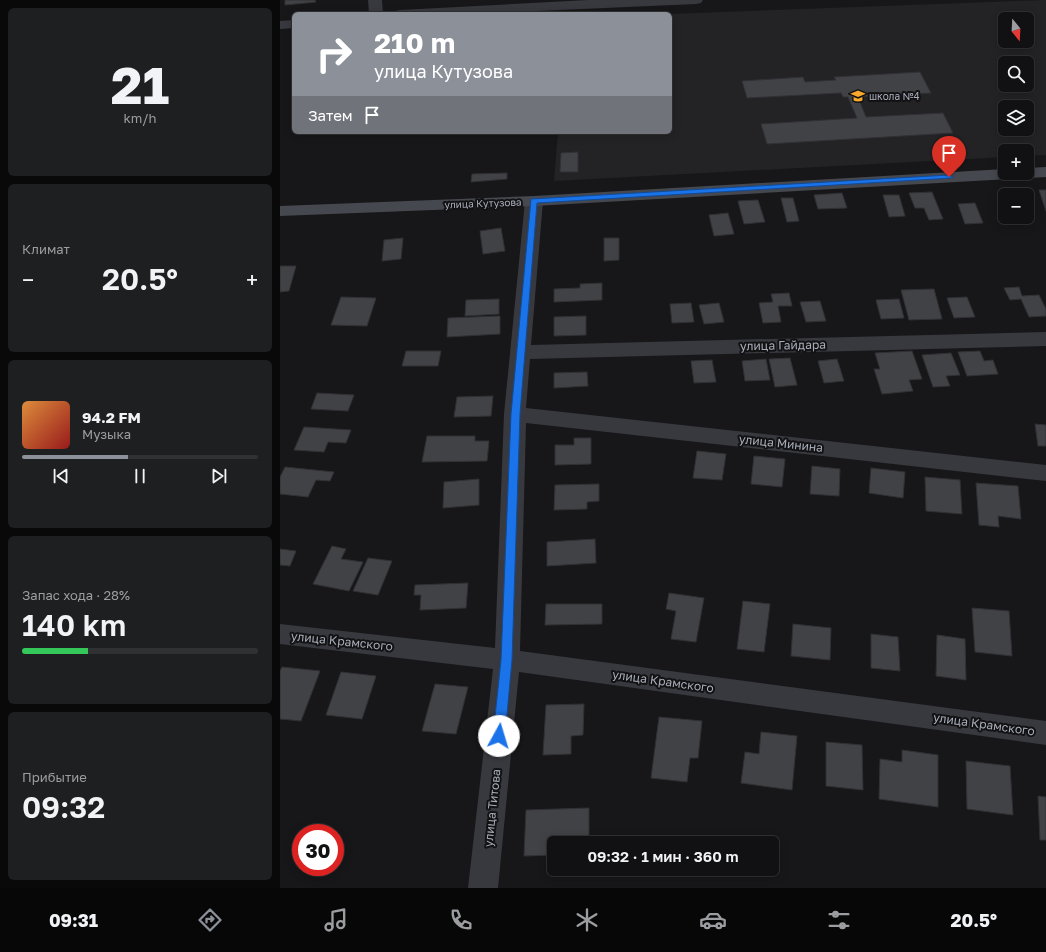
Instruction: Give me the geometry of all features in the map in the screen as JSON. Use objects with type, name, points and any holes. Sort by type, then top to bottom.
[{"type":"main road","points":[[1034,173],[1046,172]]},
{"type":"main road","name":"улица Кутузова","points":[[280,211],[534,201],[998,174]]},
{"type":"street","points":[[375,0],[376,12]]},
{"type":"street","points":[[419,12],[497,4],[696,0]]},
{"type":"street","points":[[280,25],[292,24]]},
{"type":"street","name":"улица Титова","points":[[483,888],[507,660],[515,414],[534,201]]},
{"type":"street","name":"улица Гайдара","points":[[521,352],[1046,339]]},
{"type":"street","name":"улица Минина","points":[[515,414],[1046,473]]},
{"type":"street","name":"улица Крамского","points":[[280,634],[507,660],[1046,733]]},
{"type":"shaded area","name":"школа №4","points":[[1046,0],[1046,155],[1034,156],[1034,144],[998,144],[998,157],[554,181],[558,134],[672,134],[672,14]]},
{"type":"building","points":[[285,0],[315,0],[316,2],[285,5]]},
{"type":"building","points":[[920,72],[931,93],[858,97],[866,117],[943,113],[953,133],[767,144],[761,124],[857,118],[848,97],[843,97],[841,93],[747,98],[742,81],[803,77],[805,82],[836,80],[834,77]]},
{"type":"building","points":[[578,152],[578,172],[560,172],[561,153]]},
{"type":"building","points":[[507,173],[507,179],[471,182],[472,174]]},
{"type":"building","points":[[1039,190],[1046,190],[1046,211]]},
{"type":"building","points":[[932,192],[943,219],[929,220],[924,208],[915,208],[909,193]]},
{"type":"building","points":[[842,193],[847,208],[818,209],[814,195]]},
{"type":"building","points":[[883,195],[899,195],[905,216],[889,217]]},
{"type":"building","points":[[781,198],[793,198],[799,221],[787,222]]},
{"type":"building","points":[[758,200],[765,222],[744,224],[738,201]]},
{"type":"building","points":[[975,203],[983,223],[965,224],[958,204]]},
{"type":"building","points":[[728,213],[734,234],[714,236],[709,215]]},
{"type":"building","points":[[501,228],[505,251],[483,254],[480,231]]},
{"type":"building","points":[[403,238],[401,259],[382,261],[384,240]]},
{"type":"building","points":[[604,238],[619,238],[619,260],[604,261]]},
{"type":"building","points":[[280,266],[296,266],[289,291],[280,292]]},
{"type":"building","points":[[602,283],[602,300],[554,302],[554,289],[580,288],[580,284]]},
{"type":"building","points":[[1019,287],[1022,296],[1039,295],[1046,309],[1046,316],[1029,317],[1021,299],[1010,300],[1004,288]]},
{"type":"building","points":[[934,289],[942,319],[909,320],[901,290]]},
{"type":"building","points":[[789,293],[792,306],[778,306],[781,322],[763,323],[759,303],[773,302],[771,294]]},
{"type":"building","points":[[341,297],[376,298],[367,326],[331,325]]},
{"type":"building","points":[[967,297],[975,317],[954,318],[947,298]]},
{"type":"building","points":[[499,299],[499,314],[465,316],[466,300]]},
{"type":"building","points":[[899,299],[904,318],[881,319],[876,300]]},
{"type":"building","points":[[820,301],[826,321],[806,322],[800,302]]},
{"type":"building","points":[[691,303],[694,322],[672,323],[670,304]]},
{"type":"building","points":[[719,303],[724,322],[704,324],[699,305]]},
{"type":"building","points":[[500,316],[500,334],[447,337],[448,318]]},
{"type":"building","points":[[586,316],[586,335],[554,336],[554,317]]},
{"type":"building","points":[[406,351],[441,351],[438,366],[402,366]]},
{"type":"building","points":[[912,351],[922,379],[909,380],[913,391],[882,394],[874,369],[880,369],[875,353]]},
{"type":"building","points":[[980,351],[984,361],[993,360],[998,374],[967,376],[958,352]]},
{"type":"building","points":[[951,353],[960,375],[946,376],[950,386],[933,387],[922,355]]},
{"type":"building","points":[[790,358],[797,385],[775,387],[769,359]]},
{"type":"building","points":[[766,359],[770,380],[745,381],[742,361]]},
{"type":"building","points":[[837,359],[844,381],[824,383],[818,361]]},
{"type":"building","points":[[712,360],[716,382],[694,383],[691,361]]},
{"type":"building","points":[[587,372],[588,386],[554,388],[554,373]]},
{"type":"building","points":[[317,393],[354,395],[348,411],[311,409]]},
{"type":"building","points":[[493,396],[491,416],[454,417],[457,397]]},
{"type":"building","points":[[1035,424],[1046,425],[1046,446],[1038,446]]},
{"type":"building","points":[[304,427],[351,430],[346,443],[328,442],[324,452],[294,450]]},
{"type":"building","points":[[427,436],[475,436],[475,441],[489,441],[487,461],[422,462]]},
{"type":"building","points":[[574,438],[591,438],[591,464],[555,465],[555,445],[574,445]]},
{"type":"building","points":[[697,451],[726,454],[722,480],[693,478]]},
{"type":"building","points":[[754,456],[785,459],[782,487],[751,484]]},
{"type":"building","points":[[812,466],[840,469],[839,496],[810,494]]},
{"type":"building","points":[[285,467],[334,472],[330,481],[316,480],[308,497],[280,494],[280,477]]},
{"type":"building","points":[[871,468],[905,472],[903,498],[869,493]]},
{"type":"building","points":[[925,477],[960,480],[962,514],[926,511]]},
{"type":"building","points":[[479,479],[479,505],[443,508],[444,482]]},
{"type":"building","points":[[976,483],[1018,486],[1021,519],[998,516],[999,527],[979,525]]},
{"type":"building","points":[[599,484],[599,501],[587,502],[587,509],[554,510],[555,485]]},
{"type":"building","points":[[595,539],[596,563],[547,566],[547,542]]},
{"type":"building","points":[[332,546],[346,549],[341,559],[363,562],[349,591],[313,584]]},
{"type":"building","points":[[280,549],[296,551],[290,566],[280,565]]},
{"type":"building","points":[[368,558],[392,561],[378,595],[353,591]]},
{"type":"building","points":[[468,583],[466,608],[420,610],[421,595],[414,595],[415,585]]},
{"type":"building","points":[[669,593],[704,598],[696,642],[671,639],[676,611],[666,609]]},
{"type":"building","points":[[743,601],[770,604],[764,652],[737,649]]},
{"type":"building","points":[[546,604],[602,604],[602,624],[545,625]]},
{"type":"building","points":[[972,608],[1009,611],[1012,656],[975,652]]},
{"type":"building","points":[[793,624],[831,628],[830,660],[791,656]]},
{"type":"building","points":[[871,634],[898,637],[900,671],[871,668]]},
{"type":"building","points":[[937,635],[965,639],[966,680],[936,676]]},
{"type":"building","points":[[282,667],[320,671],[301,721],[280,719],[280,671]]},
{"type":"building","points":[[341,672],[376,676],[362,719],[326,715]]},
{"type":"building","points":[[435,684],[468,687],[456,734],[422,731]]},
{"type":"building","points":[[584,704],[583,735],[571,736],[571,754],[543,755],[546,705]]},
{"type":"building","points":[[659,717],[702,721],[698,758],[690,758],[687,782],[651,778]]},
{"type":"building","points":[[761,732],[797,736],[792,790],[741,783],[745,752],[759,754]]},
{"type":"building","points":[[826,742],[862,745],[863,790],[826,786]]},
{"type":"building","points":[[902,750],[938,755],[938,807],[879,799],[880,759],[902,762]]},
{"type":"building","points":[[966,761],[1010,766],[1013,815],[967,809]]},
{"type":"building","points":[[1038,796],[1046,797],[1046,840],[1040,840]]},
{"type":"building","points":[[589,808],[589,836],[547,836],[547,855],[524,856],[526,810]]},
{"type":"place","name":"школа №4","points":[[858,96]]},
{"type":"route","points":[[499,736],[507,660],[515,414],[534,201],[598,196],[949,177]]}]
